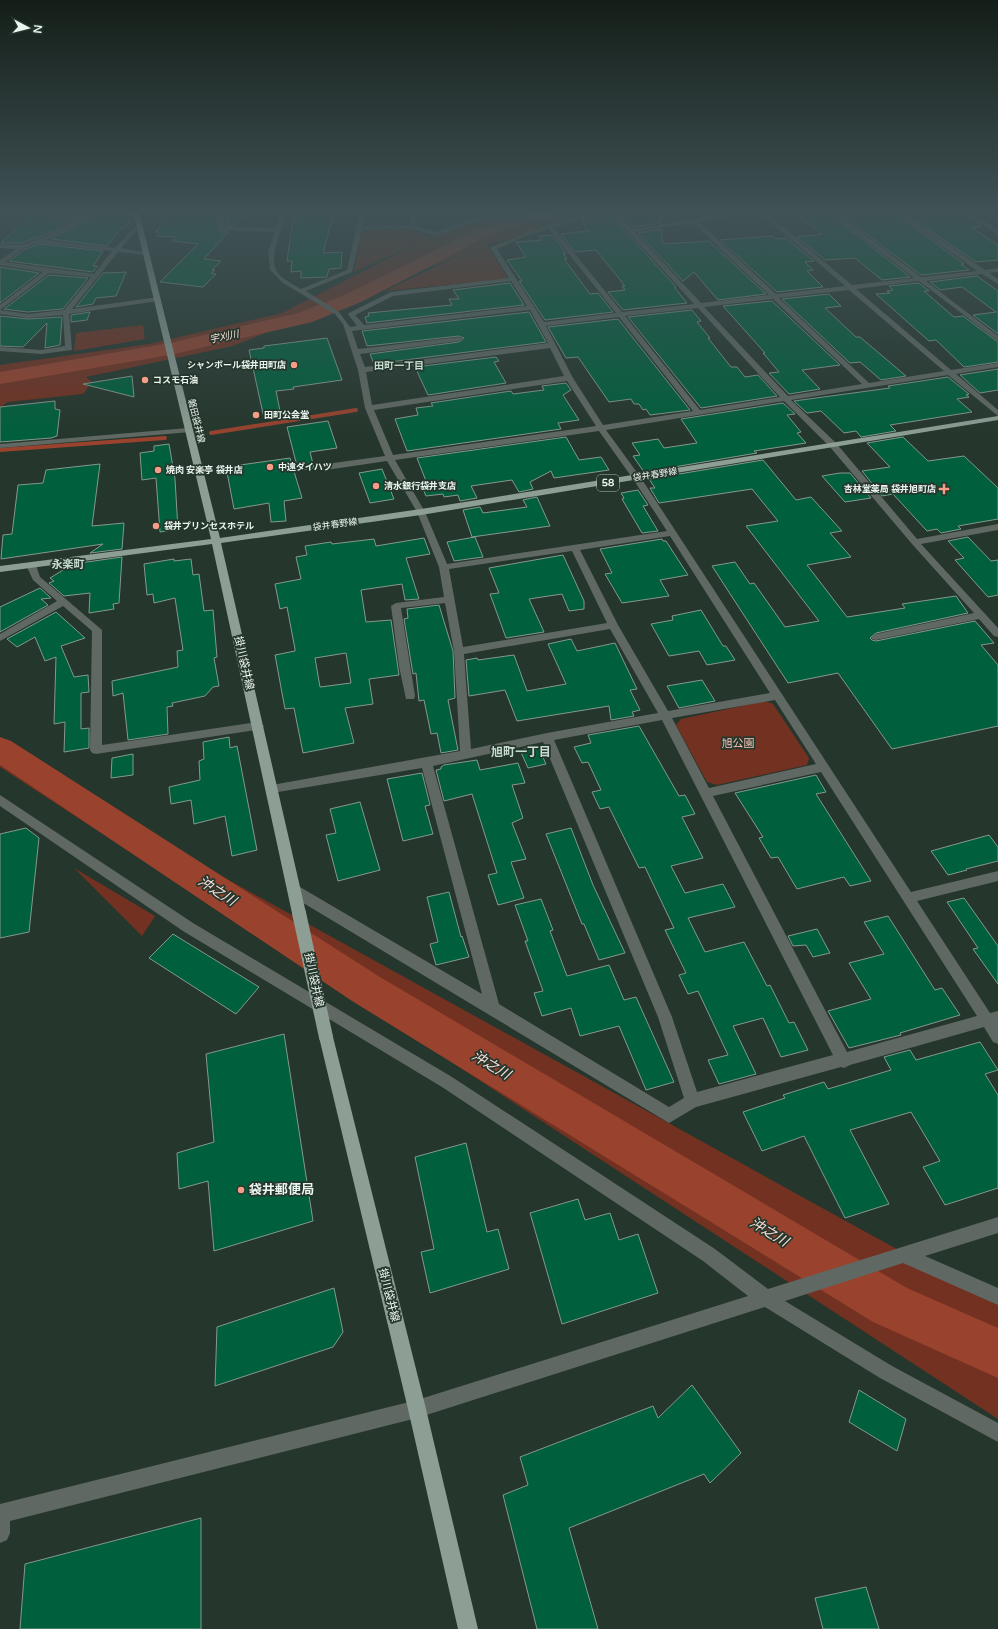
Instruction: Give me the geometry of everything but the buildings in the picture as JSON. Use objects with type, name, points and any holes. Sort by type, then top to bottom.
[{"type":"main road","name":"磐田袋井線","points":[[155,288],[166,339],[216,541]]},
{"type":"main road","name":"袋井春野線","points":[[216,541],[421,512],[998,418]]},
{"type":"main road","points":[[0,569],[216,541]]},
{"type":"main road","name":"掛川袋井線","points":[[216,541],[300,913],[326,1037],[417,1409],[468,1629]]},
{"type":"street","points":[[0,308],[26,288]]},
{"type":"street","points":[[0,348],[41,352],[69,348],[66,313],[86,288]]},
{"type":"street","points":[[296,288],[337,313],[347,326],[362,370],[369,408],[390,458],[421,512],[444,567],[459,652],[466,754]]},
{"type":"street","points":[[301,291],[309,288]]},
{"type":"street","points":[[362,327],[351,314],[391,294],[440,288]]},
{"type":"street","points":[[519,288],[542,324],[569,378],[601,428],[637,478],[776,696],[908,898],[993,1019],[998,1037]]},
{"type":"street","points":[[599,288],[698,412]]},
{"type":"street","points":[[684,288],[787,400],[833,445],[915,542],[998,634]]},
{"type":"street","points":[[766,288],[868,386]]},
{"type":"street","points":[[542,324],[842,288]]},
{"type":"street","points":[[851,288],[998,414]]},
{"type":"street","points":[[933,288],[998,339]]},
{"type":"street","points":[[0,312],[28,316],[66,313],[158,299]]},
{"type":"street","points":[[347,326],[362,327],[531,308]]},
{"type":"street","points":[[355,352],[459,339]]},
{"type":"street","points":[[362,370],[553,345]]},
{"type":"street","points":[[326,468],[787,400],[949,372],[998,366]]},
{"type":"street","points":[[369,408],[569,378]]},
{"type":"street","points":[[0,446],[188,430]]},
{"type":"street","points":[[915,542],[998,527]]},
{"type":"street","points":[[444,567],[673,534]]},
{"type":"street","points":[[575,548],[613,625],[666,717],[706,793],[844,1061]]},
{"type":"street","points":[[31,565],[36,578],[97,630],[96,750],[258,726]]},
{"type":"street","points":[[410,696],[404,666],[396,606],[450,599]]},
{"type":"street","points":[[0,638],[64,602]]},
{"type":"street","points":[[876,637],[981,615]]},
{"type":"street","points":[[459,652],[613,625]]},
{"type":"street","points":[[272,789],[426,763],[547,737],[666,717],[776,696]]},
{"type":"street","points":[[547,737],[665,1017],[692,1101]]},
{"type":"street","points":[[426,763],[493,1008]]},
{"type":"street","points":[[706,793],[823,768]]},
{"type":"street","points":[[0,800],[188,927],[447,1082],[709,1255],[765,1298],[886,1372],[998,1433]]},
{"type":"street","points":[[908,898],[998,876]]},
{"type":"street","points":[[294,891],[493,1008],[669,1116],[692,1101],[844,1061],[993,1019]]},
{"type":"street","points":[[0,1520],[417,1409],[998,1225]]},
{"type":"street","points":[[903,1255],[998,1297]]},
{"type":"green space","points":[[331,288],[378,288],[233,346],[86,377],[92,382],[83,394],[8,402],[0,407],[0,365],[149,344],[282,313]]},
{"type":"green space","points":[[391,288],[415,288],[385,291]]},
{"type":"green space","points":[[143,325],[145,339],[74,351],[76,333]]},
{"type":"green space","name":"旭公園","points":[[765,701],[773,704],[809,758],[807,765],[717,785],[707,782],[676,725],[681,719]]},
{"type":"green space","points":[[0,738],[205,867],[998,1305],[998,1419],[0,767]]},
{"type":"green space","points":[[74,868],[155,916],[142,936]]},
{"type":"waterway","name":"宇刈川","points":[[0,378],[170,349],[283,324],[335,307],[374,288]]},
{"type":"waterway","points":[[211,433],[356,410]]},
{"type":"waterway","points":[[0,450],[165,438]]},
{"type":"waterway","name":"沖之川","points":[[0,749],[366,989],[890,1305],[998,1353]]},
{"type":"place","name":"シャンボール袋井田町店","points":[[294,365]]},
{"type":"place","name":"コスモ石油","points":[[145,380]]},
{"type":"place","name":"田町公会堂","points":[[256,415]]},
{"type":"place","name":"中遠ダイハツ","points":[[270,467]]},
{"type":"place","name":"焼肉 安楽亭 袋井店","points":[[158,470]]},
{"type":"place","name":"清水銀行袋井支店","points":[[376,486]]},
{"type":"place","name":"杏林堂薬局 袋井旭町店","points":[[944,489]]},
{"type":"place","name":"袋井プリンセスホテル","points":[[156,526]]},
{"type":"place","name":"袋井郵便局","points":[[241,1190]]},
{"type":"district","name":"田町一丁目","points":[[399,366]]},
{"type":"district","name":"永楽町","points":[[68,564]]},
{"type":"district","name":"旭町一丁目","points":[[521,752]]}]
